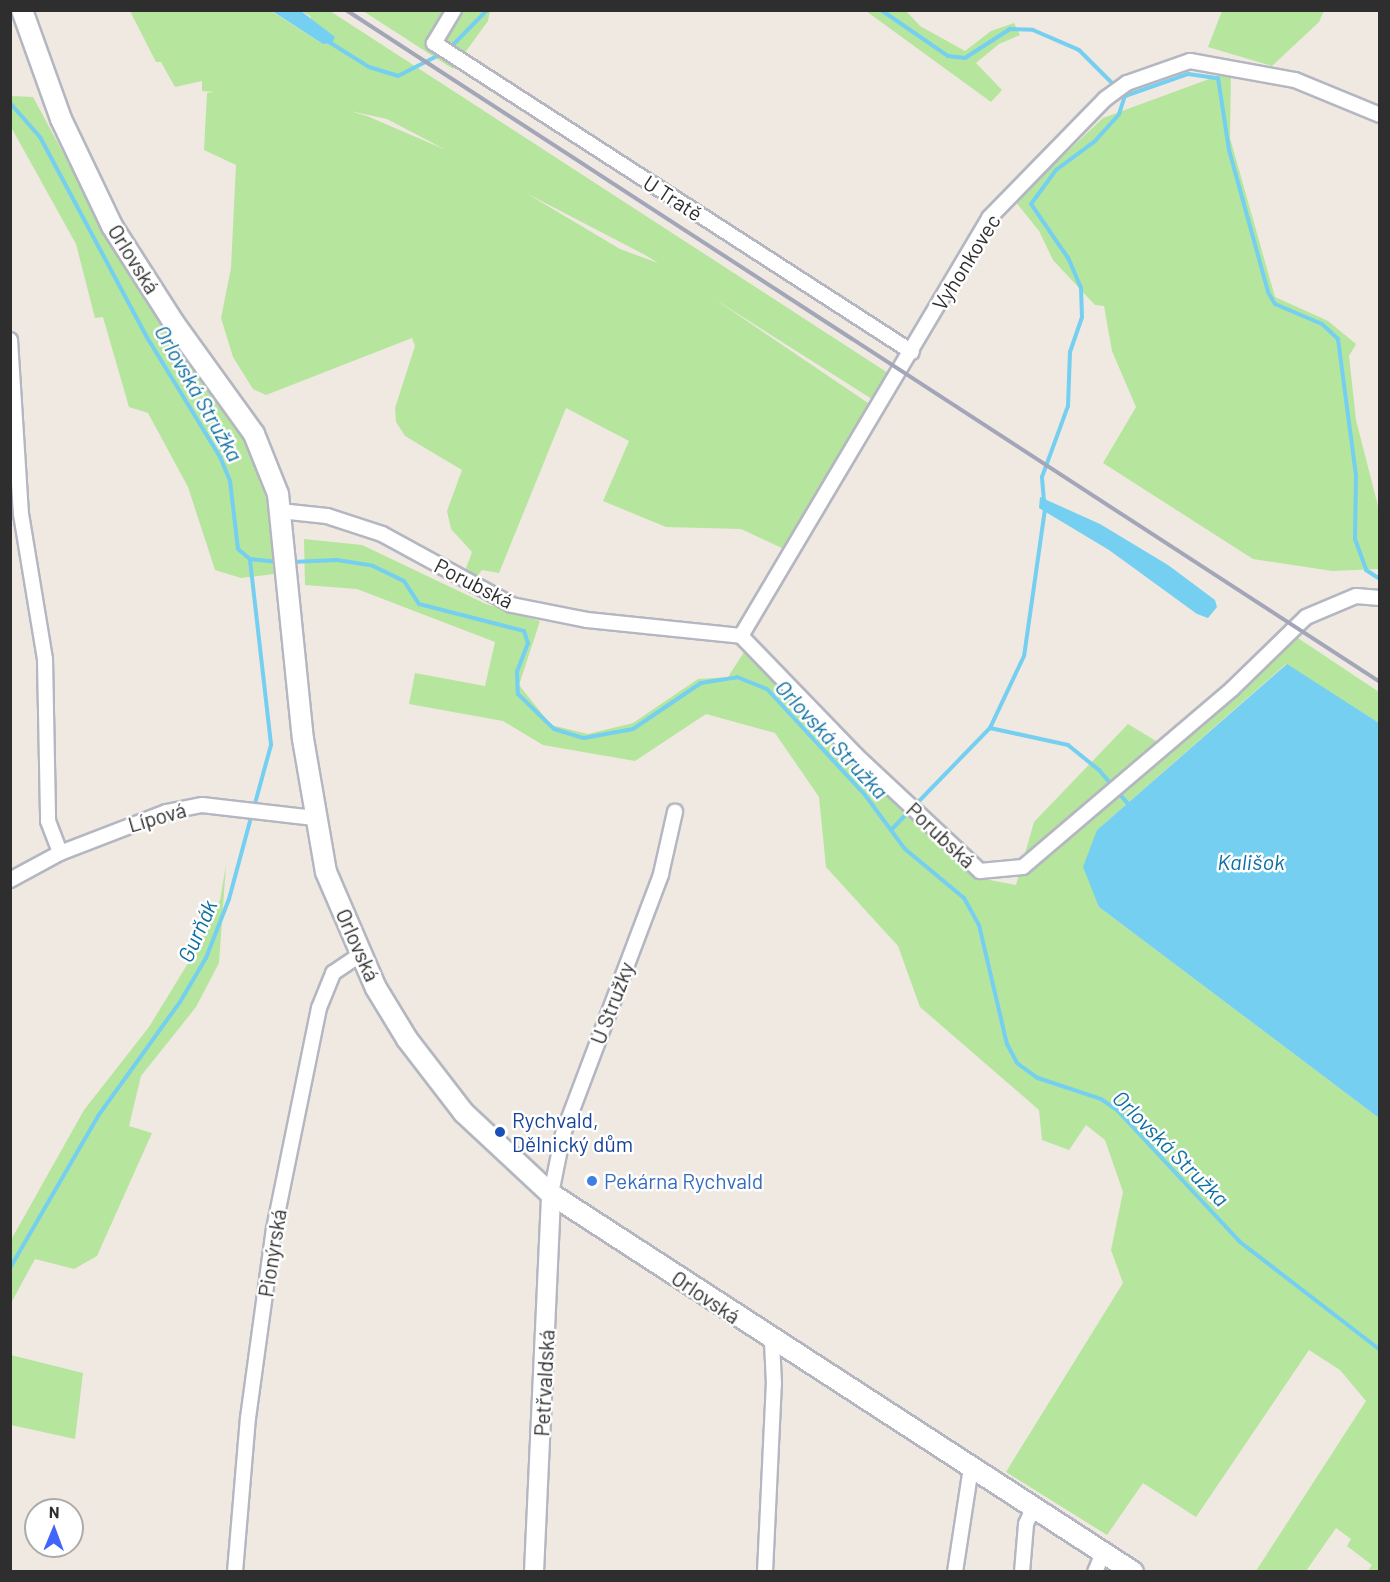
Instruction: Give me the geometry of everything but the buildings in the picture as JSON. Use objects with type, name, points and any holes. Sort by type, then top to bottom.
[{"type":"main road","name":"Orlovská","points":[[22,10],[61,119],[112,226],[174,323],[254,434],[280,511],[314,818],[326,873],[361,954],[407,1039],[464,1113],[551,1194],[772,1341],[1133,1572]]},
{"type":"street","name":"U Tratě","points":[[454,10],[436,44],[912,352]]},
{"type":"street","name":"Vyhonkovec","points":[[741,636],[912,352],[989,218],[1110,95],[1125,84],[1190,61],[1216,62],[1295,80],[1380,115]]},
{"type":"street","points":[[10,340],[21,514],[45,659],[48,821],[60,853]]},
{"type":"street","name":"Porubská","points":[[280,511],[327,516],[382,534],[512,605],[587,620],[741,636],[856,755],[980,871],[1023,867],[1122,783],[1306,617],[1356,596],[1380,598]]},
{"type":"street","name":"Lípová","points":[[10,880],[60,853],[166,812],[202,805],[314,818]]},
{"type":"street","name":"U Stružky","points":[[551,1194],[563,1134],[661,874],[675,812]]},
{"type":"street","name":"Pionýrská","points":[[235,1572],[248,1419],[274,1229],[314,1031],[333,973],[361,954]]},
{"type":"street","name":"Petřvaldská","points":[[534,1572],[551,1194]]},
{"type":"street","points":[[765,1572],[774,1384],[772,1341]]},
{"type":"street","points":[[955,1572],[971,1468]]},
{"type":"street","points":[[1023,1572],[1026,1524],[1034,1508]]},
{"type":"street","points":[[1095,1572],[1103,1553]]},
{"type":"green space","points":[[1222,10],[1324,11],[1319,22],[1272,66],[1208,47]]},
{"type":"green space","points":[[130,11],[271,11],[323,44],[310,16],[301,11],[330,11],[888,373],[875,401],[713,298],[874,407],[786,550],[741,529],[666,527],[603,501],[629,441],[566,408],[499,573],[482,570],[475,579],[464,574],[472,552],[451,529],[447,511],[462,470],[405,436],[396,422],[395,408],[415,346],[412,338],[266,395],[253,389],[233,357],[221,318],[231,268],[236,165],[204,150],[207,93],[214,92],[202,91],[202,81],[175,87],[161,62],[156,62]],"holes":[[[350,111],[387,119],[446,150],[367,116]],[[526,193],[647,256],[658,263],[620,249]]]},
{"type":"green space","points":[[363,11],[490,11],[488,21],[453,69]]},
{"type":"green space","points":[[866,11],[906,11],[920,26],[965,51],[991,31],[1014,23],[1020,35],[999,44],[976,63],[1002,90],[991,102]]},
{"type":"green space","points":[[1231,71],[1230,138],[1275,297],[1328,321],[1356,344],[1349,356],[1356,420],[1379,510],[1379,569],[1332,571],[1253,559],[1103,463],[1136,407],[1112,351],[1104,306],[1095,305],[1053,260],[1039,231],[1015,201],[1103,118]]},
{"type":"green space","points":[[11,96],[33,97],[116,251],[245,439],[271,513],[274,574],[241,578],[215,570],[188,487],[148,413],[129,407],[103,317],[95,318],[76,244],[11,127]]},
{"type":"green space","points":[[304,539],[362,545],[486,604],[540,621],[519,685],[551,725],[588,734],[633,723],[698,679],[728,677],[744,652],[979,878],[1016,885],[1034,822],[1128,724],[1169,749],[1298,638],[1379,692],[1379,723],[1286,664],[1097,830],[1099,907],[1379,1118],[1379,1571],[1368,1571],[1372,1565],[1347,1546],[1351,1539],[1336,1528],[1306,1571],[1256,1571],[1366,1401],[1340,1370],[1309,1350],[1196,1517],[1143,1483],[1107,1535],[1006,1472],[1123,1283],[1111,1250],[1123,1192],[1105,1140],[1086,1125],[1069,1150],[1042,1140],[1039,1110],[920,1007],[898,946],[826,867],[819,797],[775,733],[706,714],[635,761],[543,745],[503,721],[409,704],[415,673],[485,686],[495,642],[357,589],[305,585]]},
{"type":"green space","points":[[226,865],[219,963],[196,1007],[141,1076],[129,1126],[152,1133],[97,1256],[74,1269],[35,1259],[11,1303],[11,1240],[84,1110],[149,1027],[193,955],[220,900]]},
{"type":"green space","points":[[11,1355],[83,1373],[75,1439],[11,1425]]},
{"type":"water","points":[[272,11],[301,11],[335,37],[332,43],[323,44]]},
{"type":"water","points":[[1040,497],[1100,524],[1168,565],[1215,600],[1217,607],[1208,618],[1197,614],[1109,550],[1039,508]]},
{"type":"water","name":"Kališok","points":[[1287,664],[1379,723],[1379,1118],[1099,907],[1083,867],[1097,830]]},
{"type":"waterway","points":[[449,49],[487,10]]},
{"type":"waterway","points":[[881,10],[948,56],[965,58],[1010,29],[1033,30],[1079,50],[1116,87]]},
{"type":"waterway","points":[[329,42],[369,67],[398,76],[443,53]]},
{"type":"waterway","points":[[1125,96],[1188,74],[1218,78],[1229,150],[1268,292],[1275,304],[1322,324],[1338,339],[1356,475],[1355,539],[1366,570],[1380,579]]},
{"type":"waterway","points":[[1044,501],[1042,477],[1068,406],[1070,352],[1082,317],[1081,288],[1068,258],[1031,204],[1056,170],[1095,141],[1119,114],[1125,96],[1121,92]]},
{"type":"waterway","name":"Orlovská Stružka","points":[[10,103],[40,137],[148,339],[220,457],[230,481],[238,549],[250,559],[278,562]]},
{"type":"waterway","points":[[1045,509],[1024,656],[990,728],[1068,745],[1099,770],[1129,805]]},
{"type":"waterway","name":"Gurňák","points":[[250,560],[271,745],[254,807]]},
{"type":"waterway","name":"Orlovská Stružka","points":[[292,562],[337,560],[373,566],[404,581],[419,604],[524,631],[528,643],[517,671],[518,694],[554,729],[584,738],[633,729],[701,683],[737,677],[767,689],[865,795],[905,849],[964,898],[979,925],[1007,1044],[1017,1063],[1038,1078],[1101,1099],[1117,1110],[1240,1242],[1380,1350]]},
{"type":"waterway","points":[[891,830],[990,728]]},
{"type":"waterway","name":"Gurňák","points":[[10,1268],[98,1116],[180,1002],[206,958],[229,899],[252,814]]},
{"type":"railway","points":[[346,10],[1380,682]]},
{"type":"place","name":"Rychvald, Dělnický dům","points":[[500,1132]]},
{"type":"place","name":"Pekárna Rychvald","points":[[592,1181]]}]
